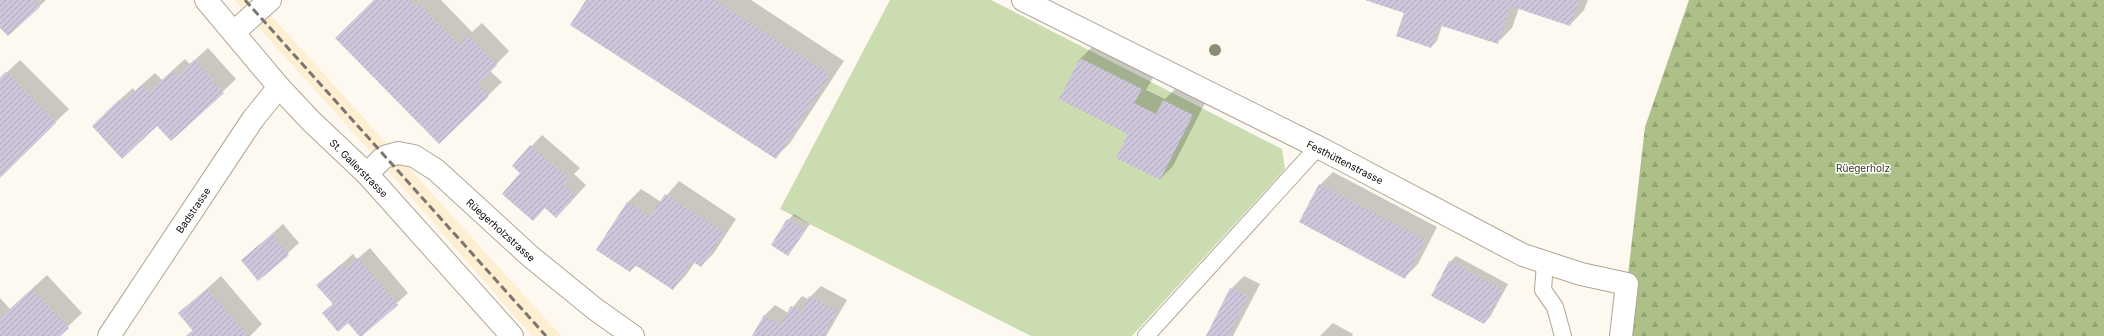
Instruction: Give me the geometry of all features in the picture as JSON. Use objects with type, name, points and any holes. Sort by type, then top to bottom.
[{"type":"street","name":"St. Gallerstrasse","points":[[206,0],[279,87],[311,121],[367,174],[512,336]]},
{"type":"street","points":[[234,32],[270,0]]},
{"type":"street","name":"Festhüttenstrasse","points":[[1023,0],[1318,148],[1523,255],[1545,263],[1627,284],[1621,336]]},
{"type":"street","name":"Badstrasse","points":[[109,336],[252,119],[279,87]]},
{"type":"street","name":"Rüegerholzstrasse","points":[[367,174],[384,157],[398,153],[414,156],[436,170],[531,257],[595,309],[633,336]]},
{"type":"lane","points":[[1146,336],[1318,148]]},
{"type":"lane","points":[[1545,263],[1543,290],[1555,307],[1563,336]]},
{"type":"shaded area","points":[[234,0],[257,0],[561,336],[532,336],[403,188]]},
{"type":"green space","points":[[890,0],[991,0],[1282,149],[1285,169],[1132,336],[1031,336],[780,209]]},
{"type":"green space","name":"Rüegerholz","points":[[1689,0],[2104,0],[2104,336],[1621,336],[1645,127]]},
{"type":"building","points":[[0,0],[34,0],[40,7],[8,36],[0,28]]},
{"type":"building","points":[[374,0],[408,0],[415,7],[418,3],[459,45],[468,36],[497,65],[478,84],[489,96],[439,144],[335,38]]},
{"type":"building","points":[[586,0],[714,0],[830,75],[776,159],[570,25]]},
{"type":"building","points":[[1365,0],[1579,0],[1570,26],[1510,6],[1498,44],[1439,25],[1431,48],[1396,36],[1404,13]]},
{"type":"building","points":[[1080,58],[1142,89],[1134,103],[1156,114],[1163,100],[1193,115],[1160,180],[1116,158],[1128,134],[1059,99]]},
{"type":"building","points":[[194,60],[224,93],[171,141],[157,126],[122,159],[92,126],[119,100],[121,103],[142,85],[149,93],[172,71],[176,77]]},
{"type":"building","points":[[6,72],[56,123],[0,178],[0,78]]},
{"type":"building","points":[[530,145],[570,179],[564,186],[576,196],[556,218],[545,208],[533,221],[502,194],[520,173],[512,166]]},
{"type":"building","points":[[1319,184],[1425,240],[1405,279],[1299,222]]},
{"type":"building","points":[[665,194],[724,232],[701,267],[692,261],[673,290],[635,265],[630,272],[596,250],[627,202],[650,217]]},
{"type":"building","points":[[787,219],[805,231],[788,256],[771,245]]},
{"type":"building","points":[[272,234],[289,255],[258,281],[241,260]]},
{"type":"building","points":[[358,258],[398,305],[362,336],[359,336],[348,323],[338,332],[322,313],[333,304],[316,285],[342,264],[346,268]]},
{"type":"building","points":[[1449,261],[1503,290],[1484,324],[1431,296]]},
{"type":"building","points":[[1230,288],[1248,297],[1228,336],[1206,336]]},
{"type":"building","points":[[32,289],[69,328],[60,336],[0,336],[0,318]]},
{"type":"building","points":[[207,289],[248,336],[187,336],[193,331],[178,313]]},
{"type":"building","points":[[809,296],[837,311],[823,336],[752,336],[764,315],[780,325],[791,306],[801,312]]},
{"type":"railway","points":[[245,0],[546,336]]}]
